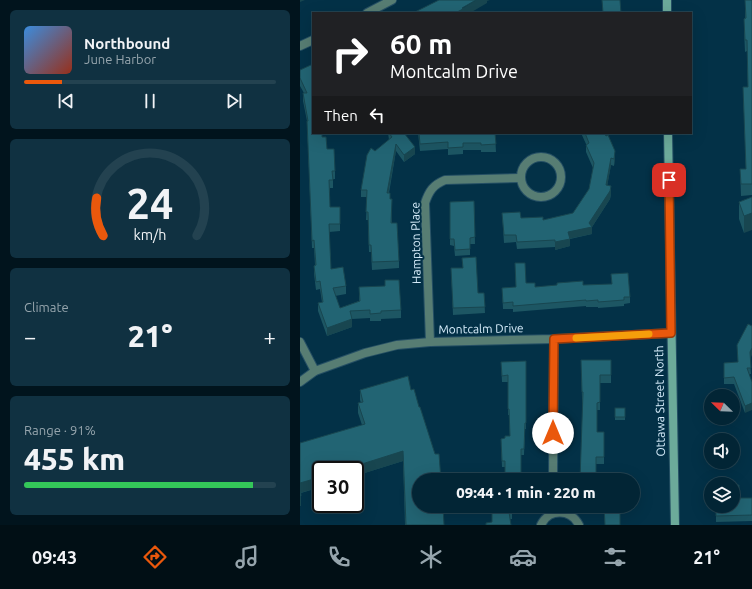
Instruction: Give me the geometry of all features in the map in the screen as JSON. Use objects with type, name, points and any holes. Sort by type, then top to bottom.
[{"type":"main road","points":[[666,0],[667,12]]},
{"type":"main road","name":"Ottawa Street North","points":[[668,134],[675,525]]},
{"type":"street","points":[[369,12],[392,0]]},
{"type":"street","points":[[300,46],[312,40]]},
{"type":"street","points":[[540,156],[548,157],[557,164],[561,170],[562,180],[557,190],[550,196],[538,197],[530,195],[525,190],[520,178],[524,164],[540,156]]},
{"type":"street","name":"Hampton Place","points":[[430,342],[425,203],[429,191],[436,184],[445,180],[520,178]]},
{"type":"street","name":"Montcalm Drive","points":[[300,382],[315,371],[365,353],[397,345],[430,342],[554,339],[671,333]]},
{"type":"street","points":[[553,473],[554,339]]},
{"type":"street","points":[[300,342],[315,371]]},
{"type":"street","points":[[541,525],[551,513]]},
{"type":"street","points":[[564,513],[574,517],[579,525]]},
{"type":"building","points":[[439,0],[476,0],[457,12],[415,12]]},
{"type":"building","points":[[602,0],[620,0],[621,12],[603,12]]},
{"type":"building","points":[[745,0],[752,0],[752,184],[741,184],[740,169],[746,169],[743,87],[748,87],[747,40],[745,40],[744,19],[746,18]]},
{"type":"building","points":[[312,64],[312,134],[322,134],[322,137],[326,137],[327,149],[334,149],[335,171],[332,171],[333,180],[329,180],[330,207],[340,207],[340,224],[329,224],[331,269],[343,267],[346,286],[333,288],[340,308],[360,301],[359,287],[385,286],[385,280],[399,280],[401,310],[381,311],[381,313],[370,314],[370,310],[350,311],[352,319],[327,328],[318,303],[323,302],[320,281],[316,282],[314,266],[316,265],[314,240],[312,241],[308,121],[303,93],[307,93],[300,78],[300,70]]},
{"type":"building","points":[[390,134],[405,134],[415,147],[404,155],[396,144],[387,193],[390,193],[390,199],[392,199],[391,223],[397,223],[399,261],[372,262],[371,245],[369,245],[368,212],[366,212],[367,190],[361,190],[367,155],[371,148],[375,151],[392,137]]},
{"type":"building","points":[[419,134],[495,134],[496,144],[481,145],[481,143],[463,143],[463,147],[448,148],[448,142],[420,144]]},
{"type":"building","points":[[585,134],[608,135],[615,151],[614,159],[611,158],[606,185],[611,186],[610,191],[589,223],[592,227],[568,232],[570,239],[555,242],[555,240],[517,242],[516,235],[504,235],[502,213],[520,212],[521,218],[543,217],[543,220],[573,213],[589,189],[594,163],[586,145],[589,143]]},
{"type":"building","points":[[752,197],[752,213],[744,216],[739,202]]},
{"type":"building","points":[[474,201],[475,237],[470,238],[470,249],[455,250],[454,239],[450,239],[450,202]]},
{"type":"building","points":[[476,257],[478,293],[484,293],[485,307],[453,308],[451,268],[463,268],[462,258]]},
{"type":"building","points":[[515,263],[525,263],[526,283],[535,283],[535,287],[557,285],[557,283],[583,281],[583,285],[612,284],[611,274],[628,273],[630,297],[624,297],[624,300],[598,302],[598,300],[586,300],[513,306],[513,302],[503,303],[502,288],[516,287]]},
{"type":"building","points":[[748,324],[752,326],[752,348],[750,352],[751,368],[747,368],[752,382],[752,403],[745,406],[740,389],[739,389],[734,377],[724,378],[724,363],[738,362],[737,345]]},
{"type":"building","points":[[581,360],[611,360],[611,375],[600,375],[600,402],[597,403],[597,432],[604,432],[604,457],[596,457],[596,473],[580,473],[582,392]]},
{"type":"building","points":[[526,361],[526,423],[524,449],[521,449],[521,473],[505,473],[505,461],[502,461],[501,439],[505,438],[505,436],[510,436],[508,375],[502,376],[501,362]]},
{"type":"building","points":[[408,376],[411,390],[414,389],[435,454],[439,454],[440,473],[412,473],[412,513],[443,513],[444,525],[406,525],[403,451],[364,463],[364,461],[312,461],[312,480],[300,483],[300,443],[365,424],[358,403],[363,402],[360,390]]},
{"type":"building","points":[[615,408],[625,408],[625,417],[615,417]]},
{"type":"building","points":[[740,498],[752,498],[752,515],[716,516],[716,513],[740,513]]},
{"type":"building","points":[[492,513],[509,513],[511,525],[486,525],[486,523],[492,522]]},
{"type":"building","points":[[604,513],[620,513],[620,525],[605,525]]},
{"type":"slow traffic","points":[[576,338],[649,334]]},
{"type":"route","points":[[553,433],[554,339],[671,333],[669,180]]}]
